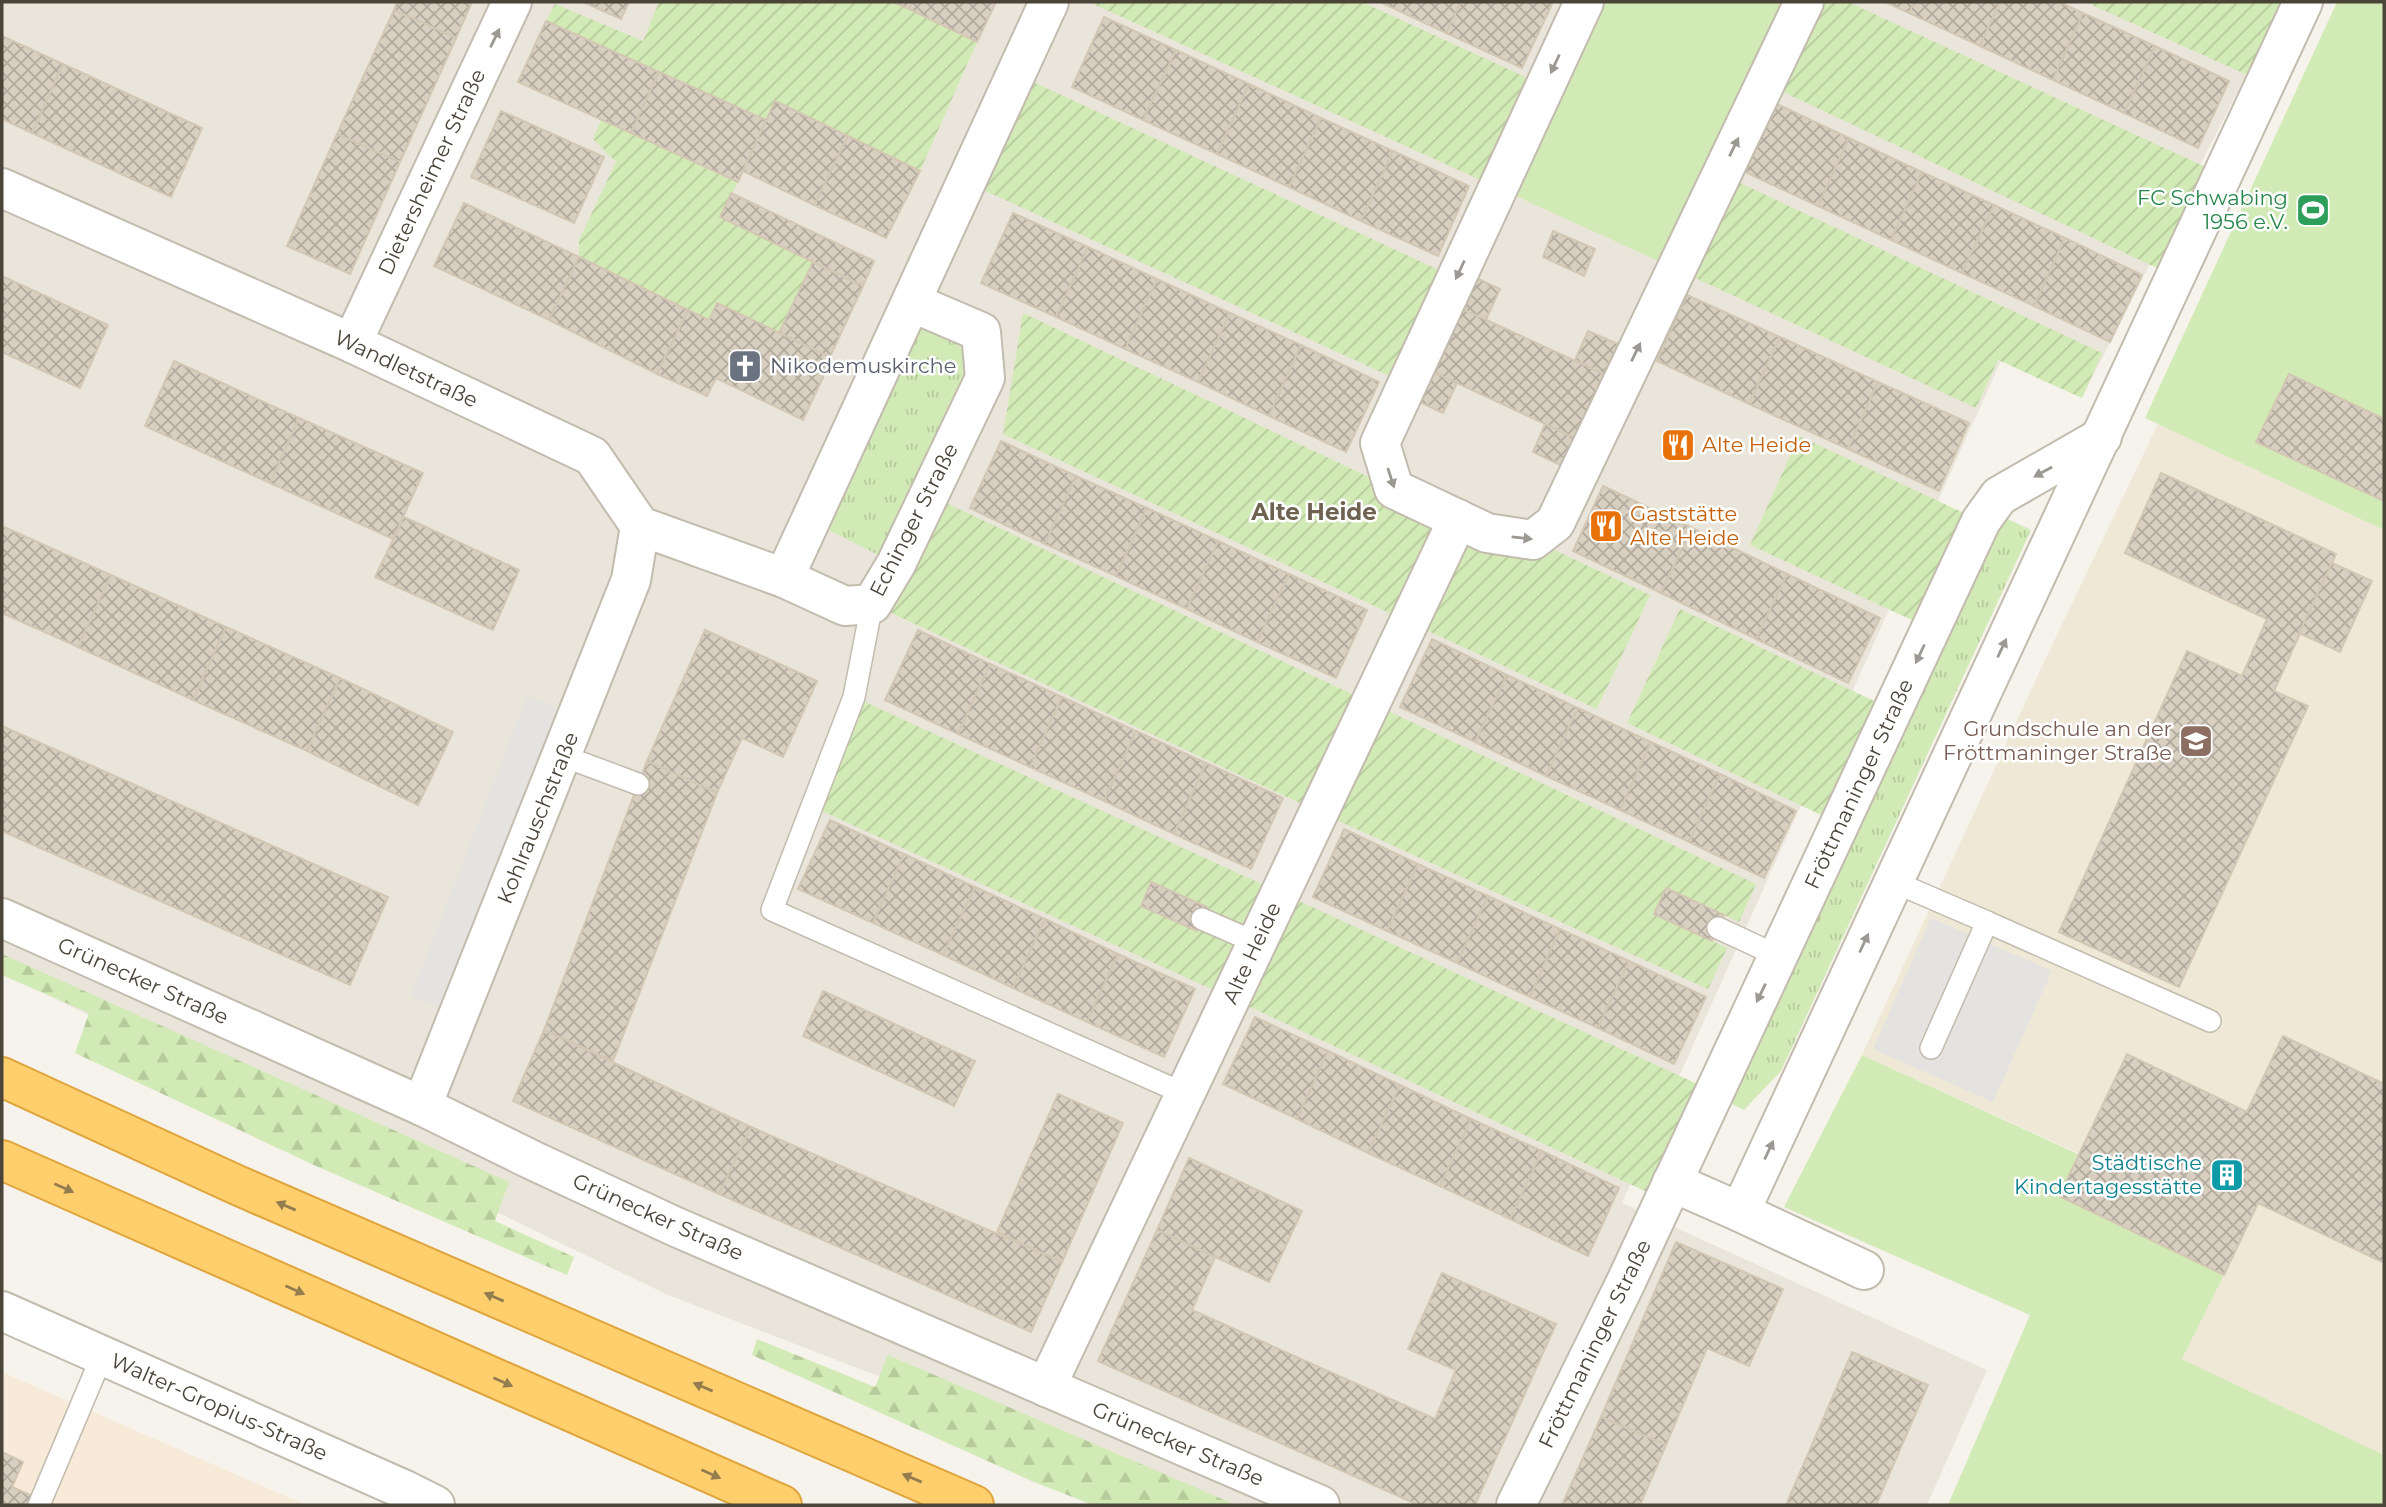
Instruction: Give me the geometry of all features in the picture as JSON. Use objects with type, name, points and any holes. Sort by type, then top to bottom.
[{"type":"highway","points":[[2,1077],[237,1185],[974,1505]]},
{"type":"highway","points":[[2,1160],[782,1505]]},
{"type":"street","name":"Dietersheimer Straße","points":[[352,343],[513,2]]},
{"type":"street","points":[[640,526],[784,578],[1049,2]]},
{"type":"street","points":[[1584,2],[1380,443],[1394,489],[1487,533],[1533,540],[1555,523],[1804,2]]},
{"type":"street","points":[[1741,1212],[1892,881],[2102,437],[2303,2]]},
{"type":"street","name":"Wandletstraße","points":[[2,188],[352,343],[592,456],[640,526]]},
{"type":"street","name":"Echinger Straße","points":[[784,578],[845,606],[873,604],[896,564],[985,377],[981,332],[911,302]]},
{"type":"street","name":"Fröttmaninger Straße","points":[[1516,1505],[1607,1322],[1981,521],[1999,496],[2102,437]]},
{"type":"street","name":"Alte Heide","points":[[1046,1387],[1458,519]]},
{"type":"street","name":"Kohlrauschstraße","points":[[422,1106],[631,580],[640,526]]},
{"type":"street","name":"Grünecker Straße","points":[[2,918],[422,1106],[676,1227],[1320,1505]]},
{"type":"street","points":[[1672,1182],[1864,1270]]},
{"type":"street","name":"Walter-Gropius-Straße","points":[[2,1311],[435,1505]]},
{"type":"lane","points":[[873,604],[854,697],[772,910],[1185,1094]]},
{"type":"lane","points":[[563,756],[638,785]]},
{"type":"lane","points":[[1892,881],[2210,1021]]},
{"type":"lane","points":[[1202,919],[1257,943]]},
{"type":"lane","points":[[1931,1048],[1987,922]]},
{"type":"lane","points":[[1718,928],[1779,956]]},
{"type":"lane","points":[[39,1505],[102,1356]]},
{"type":"shaded area","points":[[2,2],[2283,2],[2084,394],[2001,361],[1622,1203],[1987,1370],[1927,1505],[1212,1505],[668,1295],[2,973]]},
{"type":"shaded area","name":"Grundschule an der Fröttmaninger Straße","points":[[2158,424],[2384,530],[2384,1455],[2182,1359],[2224,1275],[2059,1196],[2078,1153],[1862,1055],[2044,662]]},
{"type":"shaded area","points":[[527,696],[561,709],[445,1009],[411,996]]},
{"type":"shaded area","points":[[1931,918],[2052,971],[1993,1102],[1873,1049]]},
{"type":"shaded area","points":[[2,1372],[306,1505],[2,1505]]},
{"type":"green space","points":[[659,2],[893,2],[977,42],[920,171],[776,101],[766,120],[546,21],[555,4],[643,41]]},
{"type":"green space","points":[[1089,2],[1362,2],[1545,86],[1498,188]]},
{"type":"green space","points":[[1584,2],[1803,2],[1676,269],[1498,188]]},
{"type":"green space","points":[[1804,2],[1848,2],[2223,175],[2176,277],[1764,83]]},
{"type":"green space","points":[[2085,2],[2303,2],[2265,83]]},
{"type":"green space","name":"FC Schwabing 1956 e.V.","points":[[2337,2],[2384,2],[2384,530],[2145,418]]},
{"type":"green space","points":[[1016,74],[1456,278],[1407,384],[966,182]]},
{"type":"green space","points":[[601,120],[738,182],[720,217],[813,262],[779,333],[717,303],[709,320],[579,257],[579,240],[616,162],[593,139]]},
{"type":"green space","points":[[1721,174],[2102,353],[2082,398],[1998,360],[1976,408],[1676,269]]},
{"type":"green space","points":[[911,302],[981,332],[896,564],[811,521]]},
{"type":"green space","points":[[1023,313],[1394,489],[1533,540],[1650,595],[1597,709],[1003,434]]},
{"type":"green space","points":[[1799,436],[1981,521],[1931,629],[1750,545]]},
{"type":"green space","points":[[929,495],[1756,884],[1739,922],[1667,888],[1654,914],[1727,948],[1708,989],[872,604]]},
{"type":"green space","points":[[1999,515],[2031,530],[1781,1071],[1744,1110],[1728,1102]]},
{"type":"green space","points":[[1680,609],[1893,710],[1840,824],[1627,723]]},
{"type":"green space","points":[[854,697],[1715,1092],[1664,1200],[813,807]]},
{"type":"green space","points":[[2,954],[509,1182],[495,1221],[574,1257],[567,1275],[316,1166],[75,1053],[89,1013],[2,975]]},
{"type":"green space","points":[[1862,1055],[2078,1154],[2060,1196],[2224,1275],[2182,1359],[2384,1455],[2384,1505],[1948,1505],[2030,1315],[1784,1207]]},
{"type":"green space","points":[[757,1339],[875,1387],[888,1355],[1236,1505],[1093,1505],[1034,1482],[752,1355]]},
{"type":"building","points":[[397,2],[472,2],[456,38],[394,10]]},
{"type":"building","points":[[583,2],[629,2],[621,19]]},
{"type":"building","points":[[893,2],[912,2],[909,9]]},
{"type":"building","points":[[912,2],[996,2],[977,42],[909,9]]},
{"type":"building","points":[[1380,2],[1461,2],[1446,33]]},
{"type":"building","points":[[1461,2],[1553,2],[1522,68],[1446,33]]},
{"type":"building","points":[[1885,2],[1914,2],[1909,13]]},
{"type":"building","points":[[1914,2],[2000,2],[1980,46],[1909,13]]},
{"type":"building","points":[[2000,2],[2059,2],[2083,13],[2053,80],[1980,46]]},
{"type":"building","points":[[394,10],[456,38],[400,162],[337,134]]},
{"type":"building","points":[[2083,13],[2155,46],[2124,113],[2053,80]]},
{"type":"building","points":[[1104,17],[1176,50],[1143,120],[1072,87]]},
{"type":"building","points":[[546,21],[659,72],[631,133],[518,82]]},
{"type":"building","points":[[2,36],[63,64],[32,133],[2,119]]},
{"type":"building","points":[[2155,46],[2229,81],[2198,148],[2124,113]]},
{"type":"building","points":[[1176,50],[1249,84],[1217,154],[1143,120]]},
{"type":"building","points":[[63,64],[202,128],[171,197],[32,133]]},
{"type":"building","points":[[659,72],[766,120],[738,182],[631,133]]},
{"type":"building","points":[[1249,84],[1321,118],[1289,187],[1217,154]]},
{"type":"building","points":[[775,101],[848,136],[814,205],[743,171]]},
{"type":"building","points":[[1777,104],[1849,138],[1818,206],[1745,172]]},
{"type":"building","points":[[501,111],[604,157],[574,223],[471,177]]},
{"type":"building","points":[[1321,118],[1393,151],[1361,221],[1289,187]]},
{"type":"building","points":[[337,134],[400,162],[350,274],[287,246]]},
{"type":"building","points":[[848,136],[920,171],[886,238],[814,205]]},
{"type":"building","points":[[1849,138],[1922,172],[1891,240],[1818,206]]},
{"type":"building","points":[[1393,151],[1469,186],[1438,256],[1361,221]]},
{"type":"building","points":[[1922,172],[1994,205],[1962,273],[1891,240]]},
{"type":"building","points":[[731,193],[874,261],[863,286],[720,217]]},
{"type":"building","points":[[464,203],[579,257],[549,320],[434,266]]},
{"type":"building","points":[[1994,205],[2065,238],[2034,306],[1962,273]]},
{"type":"building","points":[[1013,213],[1088,247],[1056,317],[981,283]]},
{"type":"building","points":[[1553,231],[1595,249],[1584,276],[1543,257]]},
{"type":"building","points":[[2065,238],[2142,275],[2110,342],[2034,306]]},
{"type":"building","points":[[1088,247],[1157,279],[1125,349],[1056,317]]},
{"type":"building","points":[[579,257],[688,310],[657,374],[549,320]]},
{"type":"building","points":[[813,262],[863,286],[830,357],[779,333]]},
{"type":"building","points":[[1470,275],[1500,289],[1486,320],[1456,306]]},
{"type":"building","points":[[2,276],[108,325],[80,388],[2,352]]},
{"type":"building","points":[[1157,279],[1230,313],[1198,382],[1125,349]]},
{"type":"building","points":[[1687,295],[1780,337],[1749,404],[1657,361]]},
{"type":"building","name":"Nikodemuskirche","points":[[717,303],[832,358],[803,420],[716,378],[707,396],[657,374],[688,310],[709,320]]},
{"type":"building","points":[[1456,306],[1604,374],[1575,438],[1427,369]]},
{"type":"building","points":[[1230,313],[1301,345],[1269,416],[1198,382]]},
{"type":"building","points":[[1588,331],[1618,344],[1604,374],[1575,360]]},
{"type":"building","points":[[1780,337],[1878,382],[1848,449],[1749,404]]},
{"type":"building","points":[[1301,345],[1379,382],[1346,452],[1269,416]]},
{"type":"building","points":[[174,361],[299,418],[270,483],[145,426]]},
{"type":"building","points":[[1427,369],[1457,383],[1443,413],[1413,399]]},
{"type":"building","points":[[2289,374],[2384,419],[2384,501],[2256,442]]},
{"type":"building","points":[[1878,382],[1969,423],[1939,491],[1848,449]]},
{"type":"building","points":[[299,418],[423,473],[393,539],[270,483]]},
{"type":"building","points":[[1545,424],[1575,438],[1562,466],[1533,452]]},
{"type":"building","points":[[1001,441],[1076,476],[1045,544],[970,508]]},
{"type":"building","points":[[2161,473],[2336,554],[2274,691],[2308,706],[2179,987],[2059,932],[2187,651],[2242,676],[2267,619],[2125,553]]},
{"type":"building","points":[[1076,476],[1147,508],[1116,576],[1045,544]]},
{"type":"building","points":[[1603,486],[1692,528],[1661,593],[1573,551]]},
{"type":"building","points":[[1147,508],[1218,541],[1187,609],[1116,576]]},
{"type":"building","points":[[404,517],[519,570],[493,630],[375,577]]},
{"type":"building","points":[[2,526],[111,575],[78,647],[2,613]]},
{"type":"building","points":[[1692,528],[1787,574],[1756,639],[1661,593]]},
{"type":"building","points":[[1218,541],[1289,574],[1257,642],[1187,609]]},
{"type":"building","points":[[2332,563],[2372,581],[2340,652],[2299,633]]},
{"type":"building","points":[[1289,574],[1367,610],[1336,678],[1257,642]]},
{"type":"building","points":[[1787,574],[1880,618],[1848,683],[1756,639]]},
{"type":"building","points":[[111,575],[226,627],[193,700],[78,647]]},
{"type":"building","points":[[226,627],[340,678],[307,751],[193,700]]},
{"type":"building","points":[[705,630],[817,681],[783,757],[742,738],[717,793],[647,761]]},
{"type":"building","points":[[918,630],[990,664],[958,734],[885,700]]},
{"type":"building","points":[[1432,639],[1507,675],[1475,742],[1400,707]]},
{"type":"building","points":[[990,664],[1062,697],[1030,767],[958,734]]},
{"type":"building","points":[[1507,675],[1578,708],[1546,776],[1475,742]]},
{"type":"building","points":[[340,678],[453,732],[418,805],[307,751]]},
{"type":"building","points":[[1062,697],[1136,731],[1104,801],[1030,767]]},
{"type":"building","points":[[1578,708],[1651,742],[1620,810],[1546,776]]},
{"type":"building","points":[[2,726],[388,897],[350,985],[2,831]]},
{"type":"building","points":[[1136,731],[1206,763],[1174,834],[1104,801]]},
{"type":"building","points":[[1651,742],[1720,774],[1689,842],[1620,810]]},
{"type":"building","points":[[647,761],[717,793],[613,1061],[544,1030]]},
{"type":"building","points":[[1206,763],[1283,798],[1251,869],[1174,834]]},
{"type":"building","points":[[1720,774],[1796,811],[1764,878],[1689,842]]},
{"type":"building","points":[[830,820],[904,854],[873,923],[798,889]]},
{"type":"building","points":[[1344,829],[1418,864],[1387,931],[1313,897]]},
{"type":"building","points":[[904,854],[975,887],[943,955],[873,923]]},
{"type":"building","points":[[1418,864],[1488,896],[1457,963],[1387,931]]},
{"type":"building","points":[[1151,882],[1207,907],[1197,931],[1141,906]]},
{"type":"building","points":[[975,887],[1045,919],[1013,988],[943,955]]},
{"type":"building","points":[[1666,888],[1724,915],[1712,941],[1654,914]]},
{"type":"building","points":[[1488,896],[1560,929],[1530,997],[1457,963]]},
{"type":"building","points":[[1045,919],[1118,954],[1087,1022],[1013,988]]},
{"type":"building","points":[[1560,929],[1629,961],[1598,1028],[1530,997]]},
{"type":"building","points":[[1118,954],[1195,989],[1164,1057],[1087,1022]]},
{"type":"building","points":[[1629,961],[1706,997],[1674,1064],[1598,1028]]},
{"type":"building","points":[[823,991],[975,1061],[954,1106],[803,1036]]},
{"type":"building","points":[[1255,1017],[1328,1051],[1297,1119],[1223,1084]]},
{"type":"building","points":[[544,1030],[751,1127],[719,1194],[513,1101]]},
{"type":"building","name":"Städtische Kindertagesstätte","points":[[2283,1036],[2384,1084],[2384,1263],[2258,1203],[2224,1275],[2059,1196],[2127,1054],[2247,1112]]},
{"type":"building","points":[[1328,1051],[1400,1085],[1368,1153],[1297,1119]]},
{"type":"building","points":[[1400,1085],[1471,1119],[1440,1186],[1368,1153]]},
{"type":"building","points":[[1058,1094],[1123,1123],[1062,1262],[997,1232]]},
{"type":"building","points":[[1471,1119],[1542,1151],[1510,1219],[1440,1186]]},
{"type":"building","points":[[751,1127],[1062,1262],[1031,1332],[719,1194]]},
{"type":"building","points":[[1542,1151],[1619,1188],[1588,1256],[1510,1219]]},
{"type":"building","points":[[1189,1158],[1302,1211],[1269,1282],[1157,1230]]},
{"type":"building","points":[[1157,1230],[1215,1257],[1192,1310],[1435,1419],[1456,1370],[1408,1349],[1442,1273],[1556,1324],[1475,1505],[1418,1505],[1098,1361]]},
{"type":"building","points":[[1676,1242],[1783,1289],[1749,1366],[1707,1348],[1666,1445],[1601,1417]]},
{"type":"building","points":[[1852,1352],[1928,1385],[1876,1505],[1786,1505]]},
{"type":"building","points":[[1601,1417],[1666,1445],[1640,1505],[1562,1505]]},
{"type":"building","points":[[2,1452],[23,1462],[12,1487],[53,1505],[2,1505]]},
{"type":"place","name":"FC Schwabing 1956 e.V.","points":[[2313,210]]},
{"type":"place","name":"Nikodemuskirche","points":[[745,366]]},
{"type":"place","name":"Alte Heide","points":[[1678,445]]},
{"type":"place","name":"Gaststätte Alte Heide","points":[[1606,526]]},
{"type":"place","name":"Grundschule an der Fröttmaninger Straße","points":[[2196,741]]},
{"type":"place","name":"Städtische Kindertagesstätte","points":[[2227,1175]]},
{"type":"district","name":"Alte Heide","points":[[1314,512]]}]
